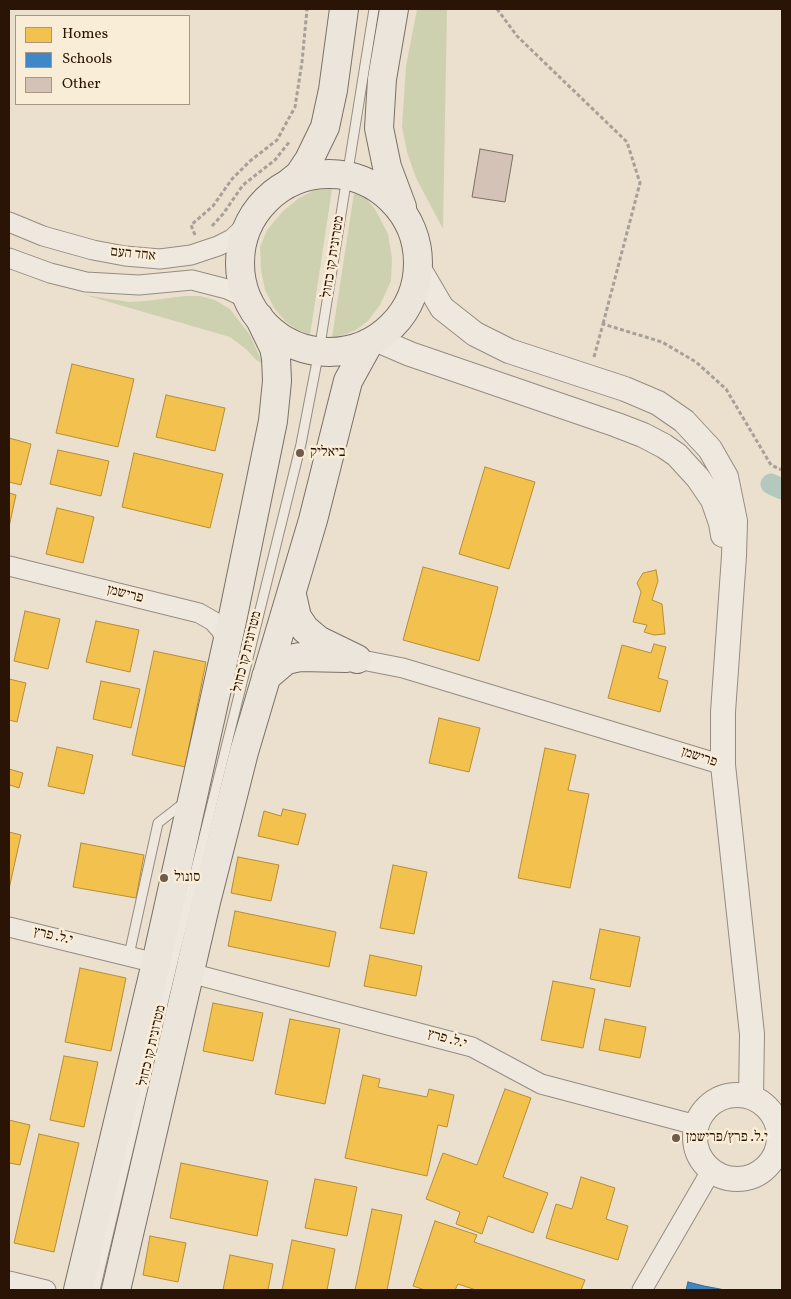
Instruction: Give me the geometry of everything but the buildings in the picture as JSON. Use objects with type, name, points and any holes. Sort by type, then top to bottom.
[{"type":"main road","points":[[78,1290],[156,963],[227,644],[276,397],[277,370],[275,353],[243,283],[242,243],[251,220],[267,199],[299,174],[309,160],[325,127],[334,90],[344,9]]},
{"type":"main road","points":[[253,308],[270,329],[283,339],[303,348],[319,351],[347,350],[372,341],[390,327],[403,313],[412,295],[418,267],[417,250],[411,227],[389,174],[379,128],[382,79],[394,9]]},
{"type":"main road","points":[[289,183],[308,176],[321,174],[348,175],[369,183],[388,196],[404,213],[411,227]]},
{"type":"main road","points":[[116,1290],[224,828],[266,677],[316,512],[348,381],[372,341]]},
{"type":"main road","points":[[292,595],[297,617],[304,629],[318,640],[357,658]]},
{"type":"main road","points":[[266,677],[286,660],[300,657],[357,658]]},
{"type":"street","name":"אחד העם","points":[[9,222],[58,240],[118,255],[160,258],[176,257],[205,250],[232,239],[251,220]]},
{"type":"street","name":"אחד העם","points":[[9,258],[50,273],[86,282],[123,285],[192,280],[227,289],[253,308]]},
{"type":"street","points":[[418,267],[432,294],[442,308],[475,334],[509,351],[625,389],[658,403],[684,421],[710,449],[726,477],[735,521],[723,712],[723,765]]},
{"type":"street","points":[[372,341],[617,425],[643,435],[677,455],[698,478],[713,500],[721,523],[726,552],[730,601]]},
{"type":"street","name":"פרישמן","points":[[9,566],[199,613],[221,630],[227,644]]},
{"type":"street","name":"פרישמן","points":[[357,658],[402,668],[723,765],[752,1034],[751,1096]]},
{"type":"street","name":"י.ל. פרץ","points":[[9,927],[156,963]]},
{"type":"street","name":"י.ל. פרץ","points":[[190,974],[472,1047],[541,1084],[696,1125]]},
{"type":"street","points":[[740,1094],[751,1096],[771,1110],[778,1122],[781,1147],[774,1159],[764,1170],[752,1177],[738,1180],[724,1178],[711,1171],[702,1162],[695,1138],[696,1125],[704,1110],[718,1099],[728,1095],[740,1094]]},
{"type":"street","points":[[642,1290],[711,1171]]},
{"type":"street","points":[[9,1281],[46,1290]]},
{"type":"lane","name":"מטרונית קו כחול","points":[[95,1290],[173,960],[301,444],[319,351],[374,9]]},
{"type":"lane","points":[[129,955],[158,823],[193,795]]},
{"type":"path","points":[[205,250],[191,225],[212,206],[250,161],[277,140],[295,107],[307,9]]},
{"type":"path","points":[[497,9],[517,36],[627,142],[640,183],[589,377]]},
{"type":"path","points":[[205,250],[202,236],[224,214],[243,185],[275,160],[296,134]]},
{"type":"path","points":[[603,324],[662,342],[696,362],[726,389],[771,465],[782,470]]},
{"type":"green space","points":[[417,9],[447,9],[443,229],[416,178],[407,152],[402,127],[406,66]]},
{"type":"green space","points":[[332,189],[310,335],[296,329],[285,321],[274,308],[265,290],[261,270],[260,247],[267,230],[283,211],[299,198],[315,190]]},
{"type":"green space","points":[[354,193],[365,197],[375,209],[388,234],[392,258],[391,281],[380,305],[368,321],[356,330],[332,337]]},
{"type":"green space","points":[[85,295],[129,302],[184,296],[200,296],[215,300],[230,309],[250,335],[263,364],[230,337]]},
{"type":"waterway","points":[[771,484],[782,489]]},
{"type":"place","name":"ביאליק","points":[[300,453]]},
{"type":"place","name":"סונול","points":[[164,878]]},
{"type":"place","name":"י.ל. פרץ/פרישמן","points":[[676,1138]]}]
